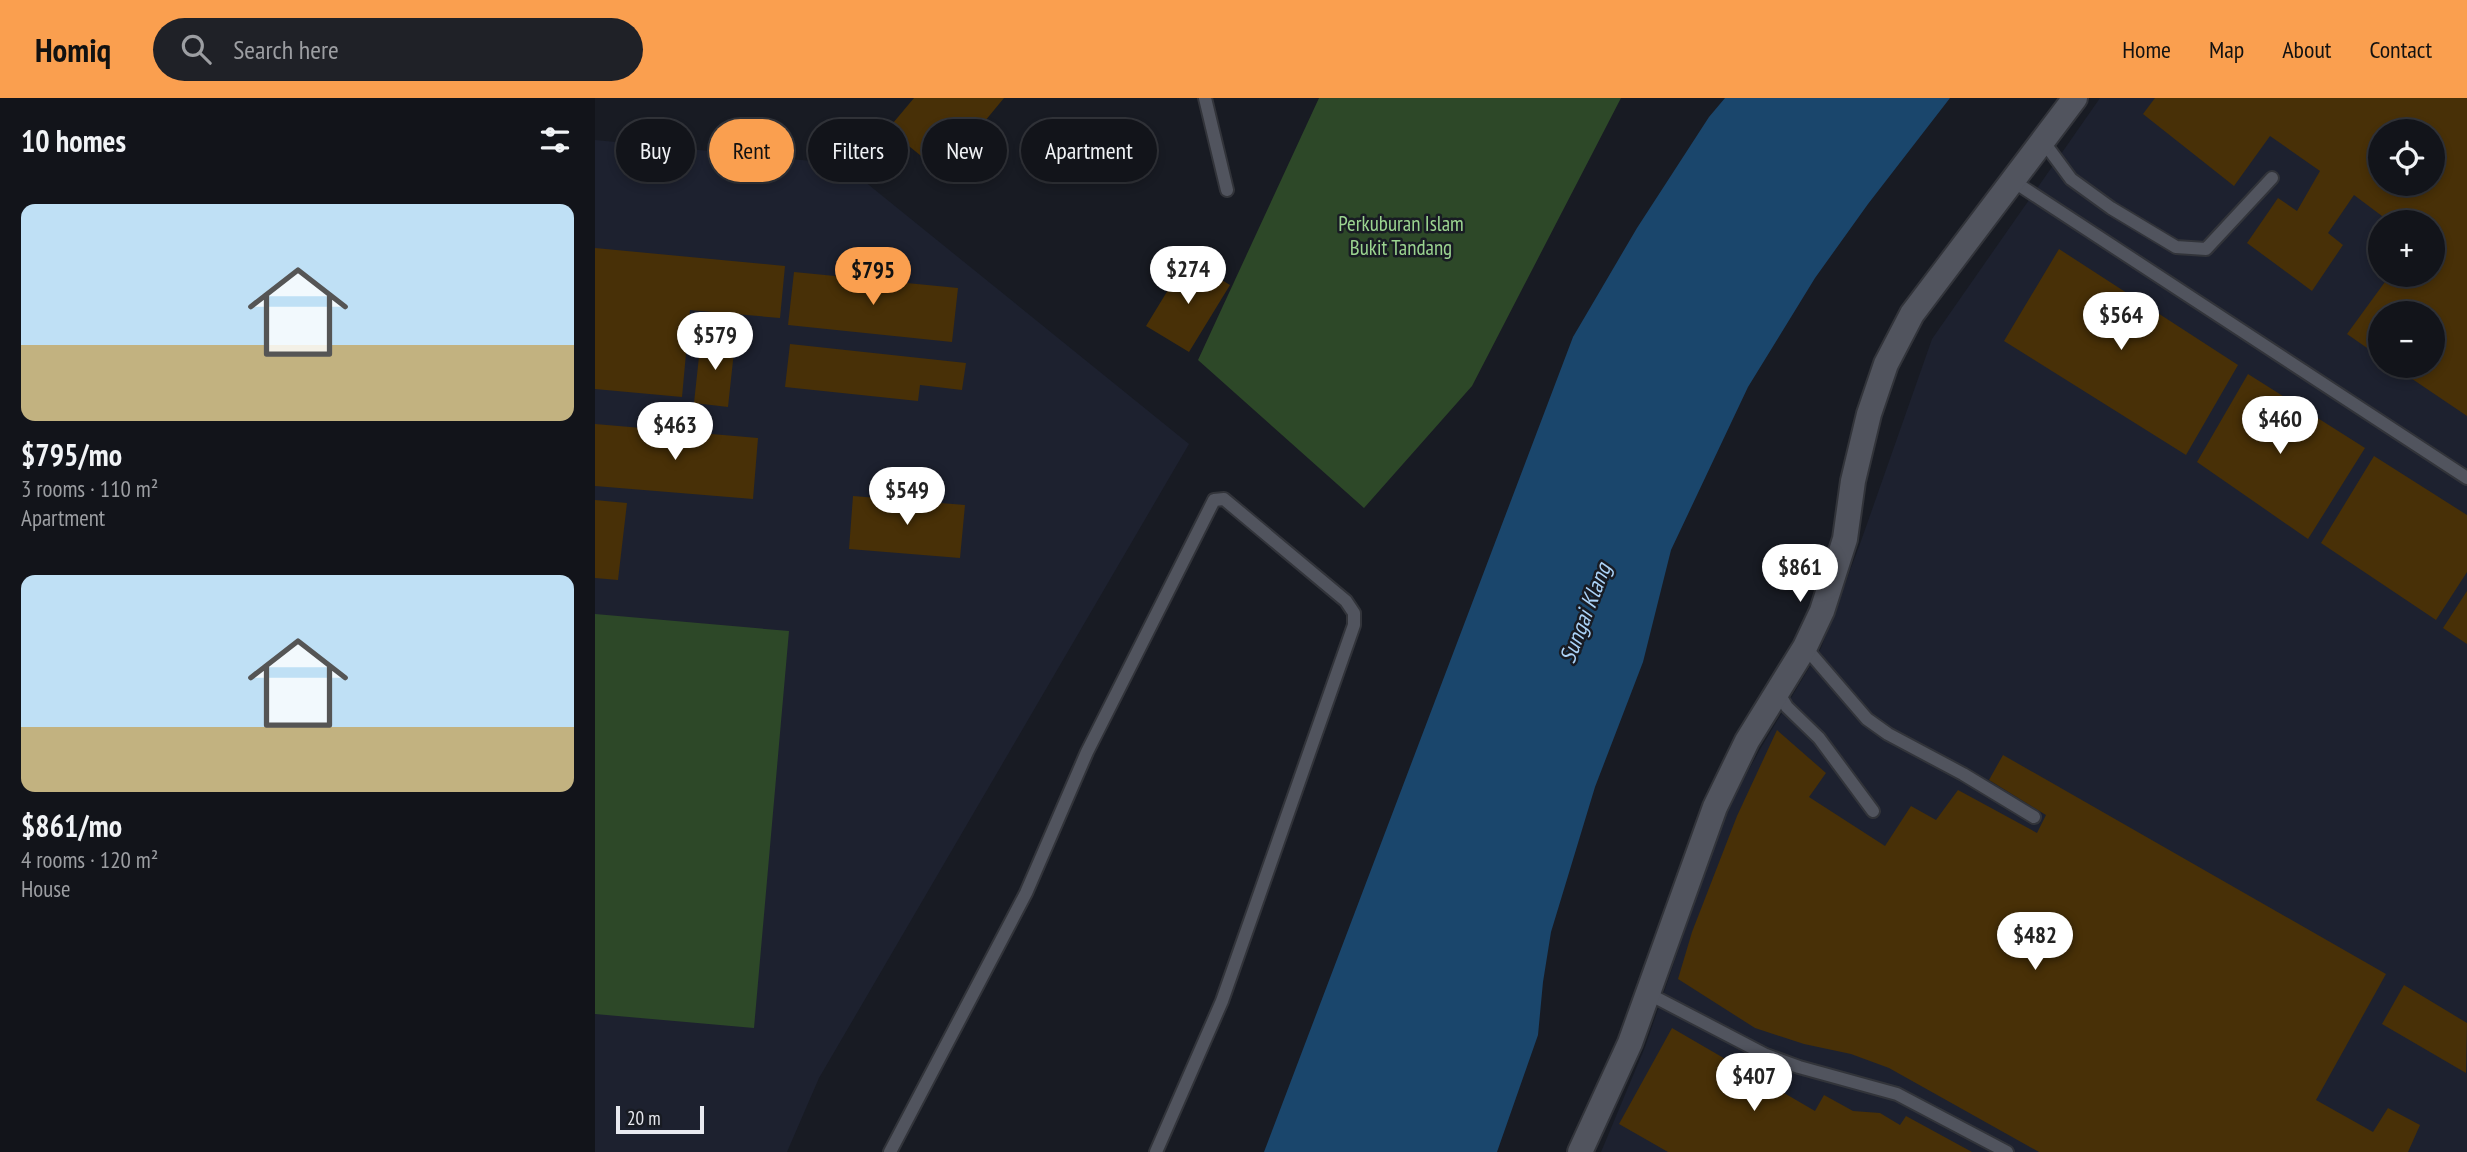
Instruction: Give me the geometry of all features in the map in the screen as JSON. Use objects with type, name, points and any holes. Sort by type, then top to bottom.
[{"type":"street","points":[[1580,1152],[1630,1043],[1715,807],[1747,741],[1805,647],[1822,611],[1845,539],[1853,481],[1869,414],[1886,364],[1912,314],[2075,98]]},
{"type":"lane","points":[[1205,98],[1227,190]]},
{"type":"lane","points":[[2043,141],[2071,179],[2111,208],[2176,247],[2206,249],[2272,178]]},
{"type":"lane","points":[[2013,181],[2467,478]]},
{"type":"lane","points":[[890,1152],[1026,893],[1087,752],[1215,500],[1224,499],[1346,601],[1354,613],[1354,625],[1222,1001],[1156,1152]]},
{"type":"lane","points":[[1805,647],[1867,719],[1888,734],[1963,774],[2034,817]]},
{"type":"lane","points":[[1778,692],[1787,706],[1819,738],[1873,811]]},
{"type":"lane","points":[[1649,994],[1766,1055],[1897,1094],[2007,1152]]},
{"type":"shaded area","points":[[2100,98],[2467,98],[2467,1152],[1601,1152],[1645,1047],[1726,812],[1821,648],[1932,339]]},
{"type":"shaded area","points":[[595,140],[616,142],[616,182],[695,182],[695,150],[709,151],[709,182],[794,182],[794,159],[808,161],[808,182],[865,182],[1189,444],[819,1078],[787,1152],[595,1152]]},
{"type":"green space","name":"Perkuburan Islam Bukit Tandang","points":[[1319,98],[1621,98],[1472,386],[1364,508],[1198,360]]},
{"type":"green space","points":[[595,614],[789,631],[754,1028],[595,1014]]},
{"type":"water","name":"Sungai Klang","points":[[1725,98],[1950,98],[1815,278],[1748,387],[1671,550],[1643,662],[1595,787],[1551,932],[1538,1035],[1497,1152],[1264,1152],[1573,337],[1637,228],[1709,117]]},
{"type":"building","points":[[914,98],[1004,98],[987,119],[922,119],[922,157],[908,145],[908,119],[896,119]]},
{"type":"building","points":[[2155,98],[2467,98],[2467,416],[2411,378],[2445,378],[2445,301],[2371,301],[2381,287],[2445,287],[2445,210],[2374,210],[2354,195],[2328,233],[2343,245],[2312,291],[2247,243],[2278,198],[2297,211],[2320,171],[2270,136],[2234,186],[2143,114]]},
{"type":"building","points":[[595,248],[785,266],[780,318],[690,310],[682,397],[595,389]]},
{"type":"building","points":[[2059,249],[2238,365],[2186,455],[2004,341]]},
{"type":"building","points":[[1187,259],[1230,285],[1189,352],[1146,326]]},
{"type":"building","points":[[794,272],[958,288],[952,342],[788,325]]},
{"type":"building","points":[[2368,305],[2368,349],[2347,334]]},
{"type":"building","points":[[701,338],[735,342],[728,407],[694,403]]},
{"type":"building","points":[[790,344],[966,363],[962,390],[920,385],[918,401],[785,387]]},
{"type":"building","points":[[2248,374],[2365,448],[2308,539],[2197,462]]},
{"type":"building","points":[[595,424],[758,438],[753,499],[595,486]]},
{"type":"building","points":[[2374,456],[2467,515],[2467,572],[2436,620],[2321,543]]},
{"type":"building","points":[[853,496],[965,505],[960,558],[849,549]]},
{"type":"building","points":[[595,500],[627,503],[618,580],[595,578]]},
{"type":"building","points":[[2467,591],[2467,644],[2443,628]]},
{"type":"building","points":[[1777,730],[1826,773],[1809,797],[1885,846],[1911,806],[1936,820],[1958,790],[2037,833],[2046,815],[1989,780],[2003,755],[2386,974],[2316,1100],[2373,1132],[2388,1108],[2420,1125],[2408,1152],[2039,1152],[1889,1068],[1851,1054],[1804,1044],[1755,1028],[1678,979],[1692,932],[1737,816]]},
{"type":"building","points":[[2404,985],[2467,1023],[2466,1073],[2382,1024]]},
{"type":"building","points":[[1672,1028],[1815,1111],[1824,1095],[1853,1111],[1880,1113],[1900,1125],[1906,1116],[1972,1152],[1668,1152],[1619,1124]]}]
